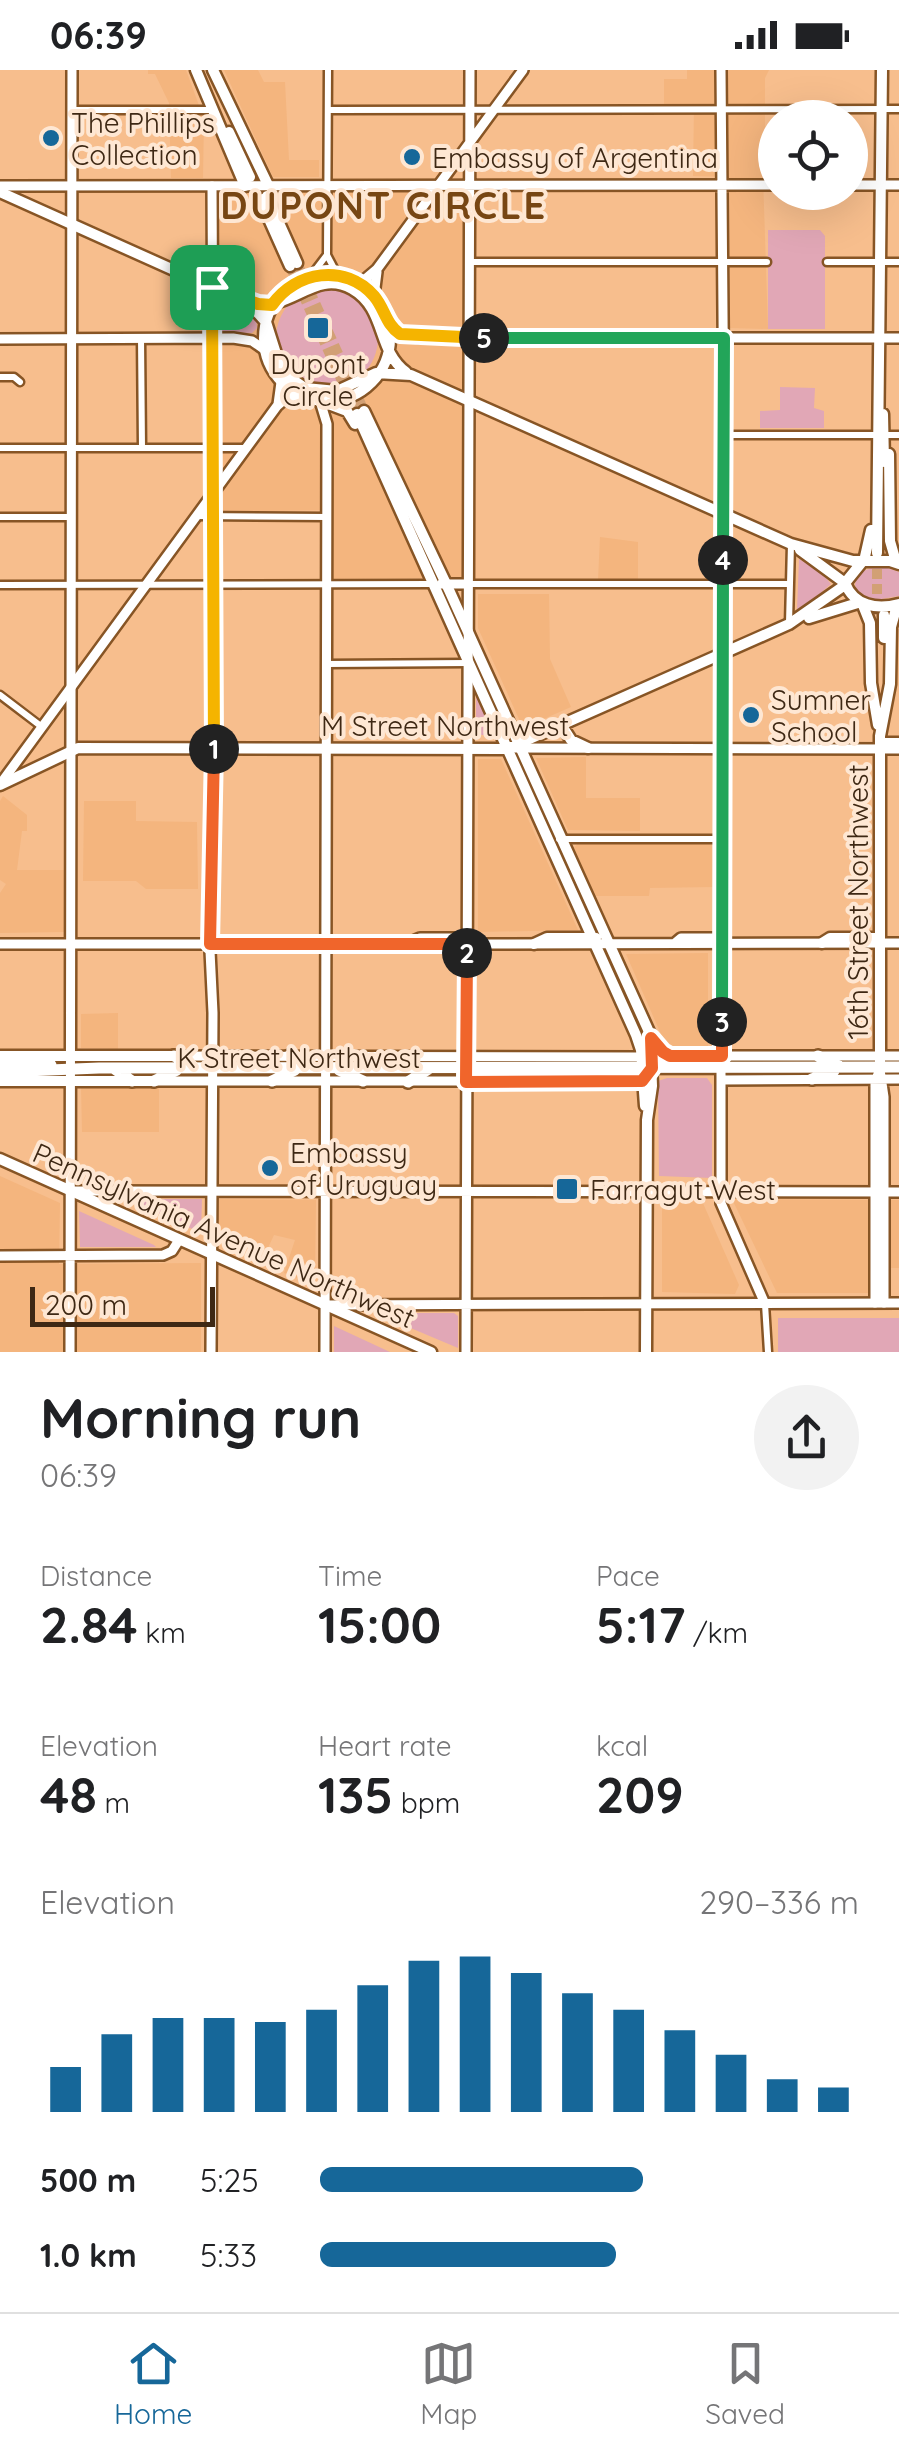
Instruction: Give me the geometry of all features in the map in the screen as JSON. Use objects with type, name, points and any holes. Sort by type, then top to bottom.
[{"type":"highway","points":[[248,1068],[273,1056]]},
{"type":"highway","points":[[289,1056],[321,1068],[365,1075],[384,1056]]},
{"type":"highway","points":[[408,1082],[433,1068],[416,1056]]},
{"type":"highway","points":[[470,1068],[504,1075],[527,1056]]},
{"type":"highway","points":[[818,1056],[843,1067]]},
{"type":"highway","name":"K Street Northwest","points":[[0,1060],[70,1069]]},
{"type":"highway","name":"K Street Northwest","points":[[0,1072],[110,1064],[137,1068],[178,1062],[197,1068],[321,1068]]},
{"type":"highway","points":[[154,1082],[178,1062]]},
{"type":"highway","points":[[110,1064],[132,1082]]},
{"type":"highway","points":[[812,1079],[843,1067]]},
{"type":"highway","name":"K Street Northwest","points":[[504,1075],[568,1068],[899,1067]]},
{"type":"highway","points":[[272,1081],[321,1068]]},
{"type":"highway","name":"K Street Northwest","points":[[365,1075],[470,1068]]},
{"type":"highway","points":[[540,1081],[568,1068]]},
{"type":"main road","points":[[70,1352],[72,70]]},
{"type":"main road","points":[[198,70],[212,110],[251,179],[265,193]]},
{"type":"main road","points":[[198,70],[251,179]]},
{"type":"main road","points":[[212,70],[251,179]]},
{"type":"main road","points":[[212,70],[294,265]]},
{"type":"main road","points":[[466,1352],[470,1068],[470,70]]},
{"type":"main road","points":[[404,525],[350,414],[298,395],[281,382],[265,350],[265,324],[272,305],[290,286],[310,276],[364,280],[377,269],[523,70]]},
{"type":"main road","points":[[721,70],[721,1190],[722,1207],[765,1304]]},
{"type":"main road","points":[[881,552],[882,70]]},
{"type":"main road","points":[[0,189],[212,186],[251,179]]},
{"type":"main road","points":[[265,193],[328,185],[758,185]]},
{"type":"main road","points":[[868,185],[899,185]]},
{"type":"main road","points":[[211,1352],[212,186]]},
{"type":"main road","points":[[0,189],[255,310],[265,324],[278,362],[292,380],[305,388],[338,392],[380,372],[411,375],[790,544],[863,562],[898,563],[890,541],[890,459],[881,435]]},
{"type":"main road","points":[[374,296],[377,269]]},
{"type":"main road","points":[[323,402],[349,398],[367,387],[380,372],[389,351],[390,326],[384,310],[374,296],[352,280]]},
{"type":"main road","points":[[229,295],[272,305],[311,286],[346,286],[363,296],[375,310],[389,351],[411,375]]},
{"type":"main road","points":[[0,338],[233,338],[252,335],[265,324]]},
{"type":"main road","points":[[390,326],[400,334],[421,338],[899,338]]},
{"type":"main road","points":[[233,338],[252,341],[265,350]]},
{"type":"main road","points":[[389,351],[421,338]]},
{"type":"main road","points":[[277,406],[281,382]]},
{"type":"main road","points":[[367,387],[368,405],[468,632],[548,840],[639,1040],[647,1120],[646,1352]]},
{"type":"main road","points":[[0,785],[277,406],[298,395]]},
{"type":"main road","points":[[323,402],[327,419],[326,944],[321,1068],[326,1191],[325,1352]]},
{"type":"main road","points":[[421,528],[360,412],[404,525],[468,662],[561,839],[651,1038],[644,1068]]},
{"type":"main road","points":[[789,624],[845,584],[863,562],[870,542],[871,459],[881,435]]},
{"type":"main road","points":[[790,544],[845,584],[861,603]]},
{"type":"main road","points":[[432,584],[468,584]]},
{"type":"main road","points":[[515,747],[789,624],[861,603],[898,604]]},
{"type":"main road","name":"16th Street Northwest","points":[[861,603],[870,623],[871,683],[880,714]]},
{"type":"main road","name":"16th Street Northwest","points":[[880,714],[890,684],[890,631],[898,604]]},
{"type":"main road","name":"16th Street Northwest","points":[[880,1303],[881,615]]},
{"type":"main road","points":[[562,726],[571,740],[588,748]]},
{"type":"main road","points":[[880,742],[899,746]]},
{"type":"main road","name":"M Street Northwest","points":[[0,785],[71,750],[90,748],[782,749],[880,742]]},
{"type":"main road","points":[[0,944],[534,944],[547,938],[672,944],[822,943],[830,938],[899,943]]},
{"type":"main road","name":"K Street Northwest","points":[[651,1038],[670,1056],[721,1068],[812,1079],[880,1070],[899,1056]]},
{"type":"main road","name":"K Street Northwest","points":[[70,1069],[132,1082],[154,1082],[273,1056],[289,1056]]},
{"type":"main road","name":"K Street Northwest","points":[[0,1081],[110,1064],[178,1062],[272,1081],[384,1056],[416,1056],[540,1081],[644,1068]]},
{"type":"main road","name":"K Street Northwest","points":[[365,1075],[408,1082],[527,1056],[644,1068]]},
{"type":"main road","name":"K Street Northwest","points":[[721,1068],[818,1056],[880,1070],[899,1079]]},
{"type":"main road","name":"Pennsylvania Avenue Northwest","points":[[0,1160],[430,1352]]},
{"type":"main road","points":[[70,1191],[899,1192]]},
{"type":"main road","points":[[0,1256],[164,1255],[172,1252],[179,1240]]},
{"type":"main road","points":[[325,1305],[899,1303]]},
{"type":"street","points":[[328,70],[327,255],[338,276]]},
{"type":"street","points":[[328,110],[899,108]]},
{"type":"street","points":[[72,110],[212,110]]},
{"type":"street","points":[[310,276],[327,255]]},
{"type":"street","points":[[470,262],[766,262]]},
{"type":"street","points":[[826,262],[899,262]]},
{"type":"street","points":[[142,338],[142,448]]},
{"type":"street","points":[[0,377],[14,377],[20,382]]},
{"type":"street","points":[[724,435],[899,435]]},
{"type":"street","points":[[0,448],[246,448]]},
{"type":"street","points":[[0,516],[71,516]]},
{"type":"street","points":[[196,516],[327,517]]},
{"type":"street","points":[[789,624],[790,544]]},
{"type":"street","points":[[0,584],[432,584]]},
{"type":"street","points":[[468,584],[790,584]]},
{"type":"street","points":[[326,664],[468,662]]},
{"type":"street","points":[[0,695],[42,727]]},
{"type":"street","points":[[548,840],[722,839]]},
{"type":"street","points":[[765,1304],[768,1352]]},
{"type":"shaded area","points":[[148,70],[186,70],[204,119],[203,178],[171,178],[169,103],[155,74],[148,74]]},
{"type":"shaded area","points":[[224,70],[258,70],[264,82],[285,82],[289,160],[319,160],[319,177],[273,177]]},
{"type":"shaded area","points":[[687,70],[769,70],[765,100],[758,100],[758,210],[764,210],[768,329],[728,328],[728,177],[693,176],[694,104],[664,104],[664,79],[687,79]]},
{"type":"shaded area","points":[[470,185],[468,578],[331,579],[331,510],[218,512],[212,186]]},
{"type":"shaded area","points":[[768,230],[820,230],[825,236],[825,329],[768,329]]},
{"type":"shaded area","name":"Dupont Circle","points":[[327,287],[346,291],[363,302],[374,319],[378,338],[374,357],[363,374],[346,385],[327,389],[308,385],[291,374],[280,357],[276,338],[280,319],[291,302],[308,291]]},
{"type":"shaded area","points":[[220,301],[256,318],[257,328],[252,333],[217,332]]},
{"type":"shaded area","points":[[780,387],[815,388],[814,408],[824,411],[824,428],[760,428],[760,411],[780,410]]},
{"type":"shaded area","points":[[600,537],[638,542],[638,579],[598,580]]},
{"type":"shaded area","points":[[799,559],[821,572],[831,584],[797,610]]},
{"type":"shaded area","points":[[885,567],[899,572],[899,596],[876,600],[859,594],[855,585],[859,575],[870,568]]},
{"type":"shaded area","points":[[478,594],[549,594],[550,659],[571,707],[523,728],[478,628]]},
{"type":"shaded area","points":[[476,696],[492,730],[489,736],[476,734]]},
{"type":"shaded area","points":[[586,757],[586,798],[640,798],[640,831],[568,830],[536,758]]},
{"type":"shaded area","points":[[478,759],[501,759],[578,930],[478,932]]},
{"type":"shaded area","points":[[3,796],[27,815],[17,870],[65,870],[64,932],[0,933],[0,893],[6,884],[0,880]]},
{"type":"shaded area","points":[[84,801],[136,801],[136,821],[197,822],[198,889],[146,889],[136,881],[83,881]]},
{"type":"shaded area","points":[[578,843],[712,844],[714,887],[650,888],[649,896],[595,896],[574,848]]},
{"type":"shaded area","points":[[708,953],[708,1047],[667,1048],[626,954]]},
{"type":"shaded area","points":[[118,1013],[118,1049],[81,1048],[81,1014]]},
{"type":"shaded area","points":[[707,1078],[712,1085],[712,1178],[659,1176],[658,1081]]},
{"type":"shaded area","points":[[81,1087],[159,1087],[159,1132],[82,1132]]},
{"type":"shaded area","points":[[0,1176],[60,1203],[59,1264],[201,1263],[201,1352],[0,1352]]},
{"type":"shaded area","points":[[136,1199],[202,1199],[201,1233],[136,1203]]},
{"type":"shaded area","points":[[216,1199],[316,1200],[315,1285],[284,1273],[295,1240],[274,1235],[261,1263],[216,1240]]},
{"type":"shaded area","points":[[732,1199],[899,1200],[899,1268],[869,1268],[869,1293],[777,1293]]},
{"type":"shaded area","points":[[662,1201],[702,1201],[739,1285],[735,1294],[662,1292]]},
{"type":"shaded area","points":[[79,1211],[154,1245],[156,1247],[80,1247]]},
{"type":"shaded area","points":[[389,1313],[454,1313],[458,1316],[458,1348],[394,1321]]},
{"type":"shaded area","points":[[778,1318],[899,1318],[899,1352],[778,1352]]},
{"type":"shaded area","points":[[334,1326],[390,1352],[334,1352]]},
{"type":"tunnel","points":[[257,174],[267,196]]},
{"type":"tunnel","points":[[297,263],[364,411]]},
{"type":"tunnel","points":[[290,266],[357,414]]},
{"type":"tunnel","points":[[877,554],[877,615]]},
{"type":"place","name":"The Phillips Collection","points":[[51,138]]},
{"type":"place","name":"Embassy of Argentina","points":[[412,157]]},
{"type":"place","name":"Dupont Circle","points":[[318,328]]},
{"type":"place","name":"Sumner School","points":[[751,715]]},
{"type":"place","name":"Embassy of Uruguay","points":[[270,1168]]},
{"type":"place","name":"Farragut West","points":[[567,1189]]},
{"type":"district","name":"DUPONT CIRCLE","points":[[384,205]]},
{"type":"route","points":[[325,274],[345,277],[372,293],[394,330],[421,338],[724,338],[722,1056],[670,1056],[651,1038],[652,1068],[642,1081],[466,1082],[467,944],[210,944],[214,839],[212,287],[264,306],[272,305],[290,286],[305,278],[325,274]]}]
